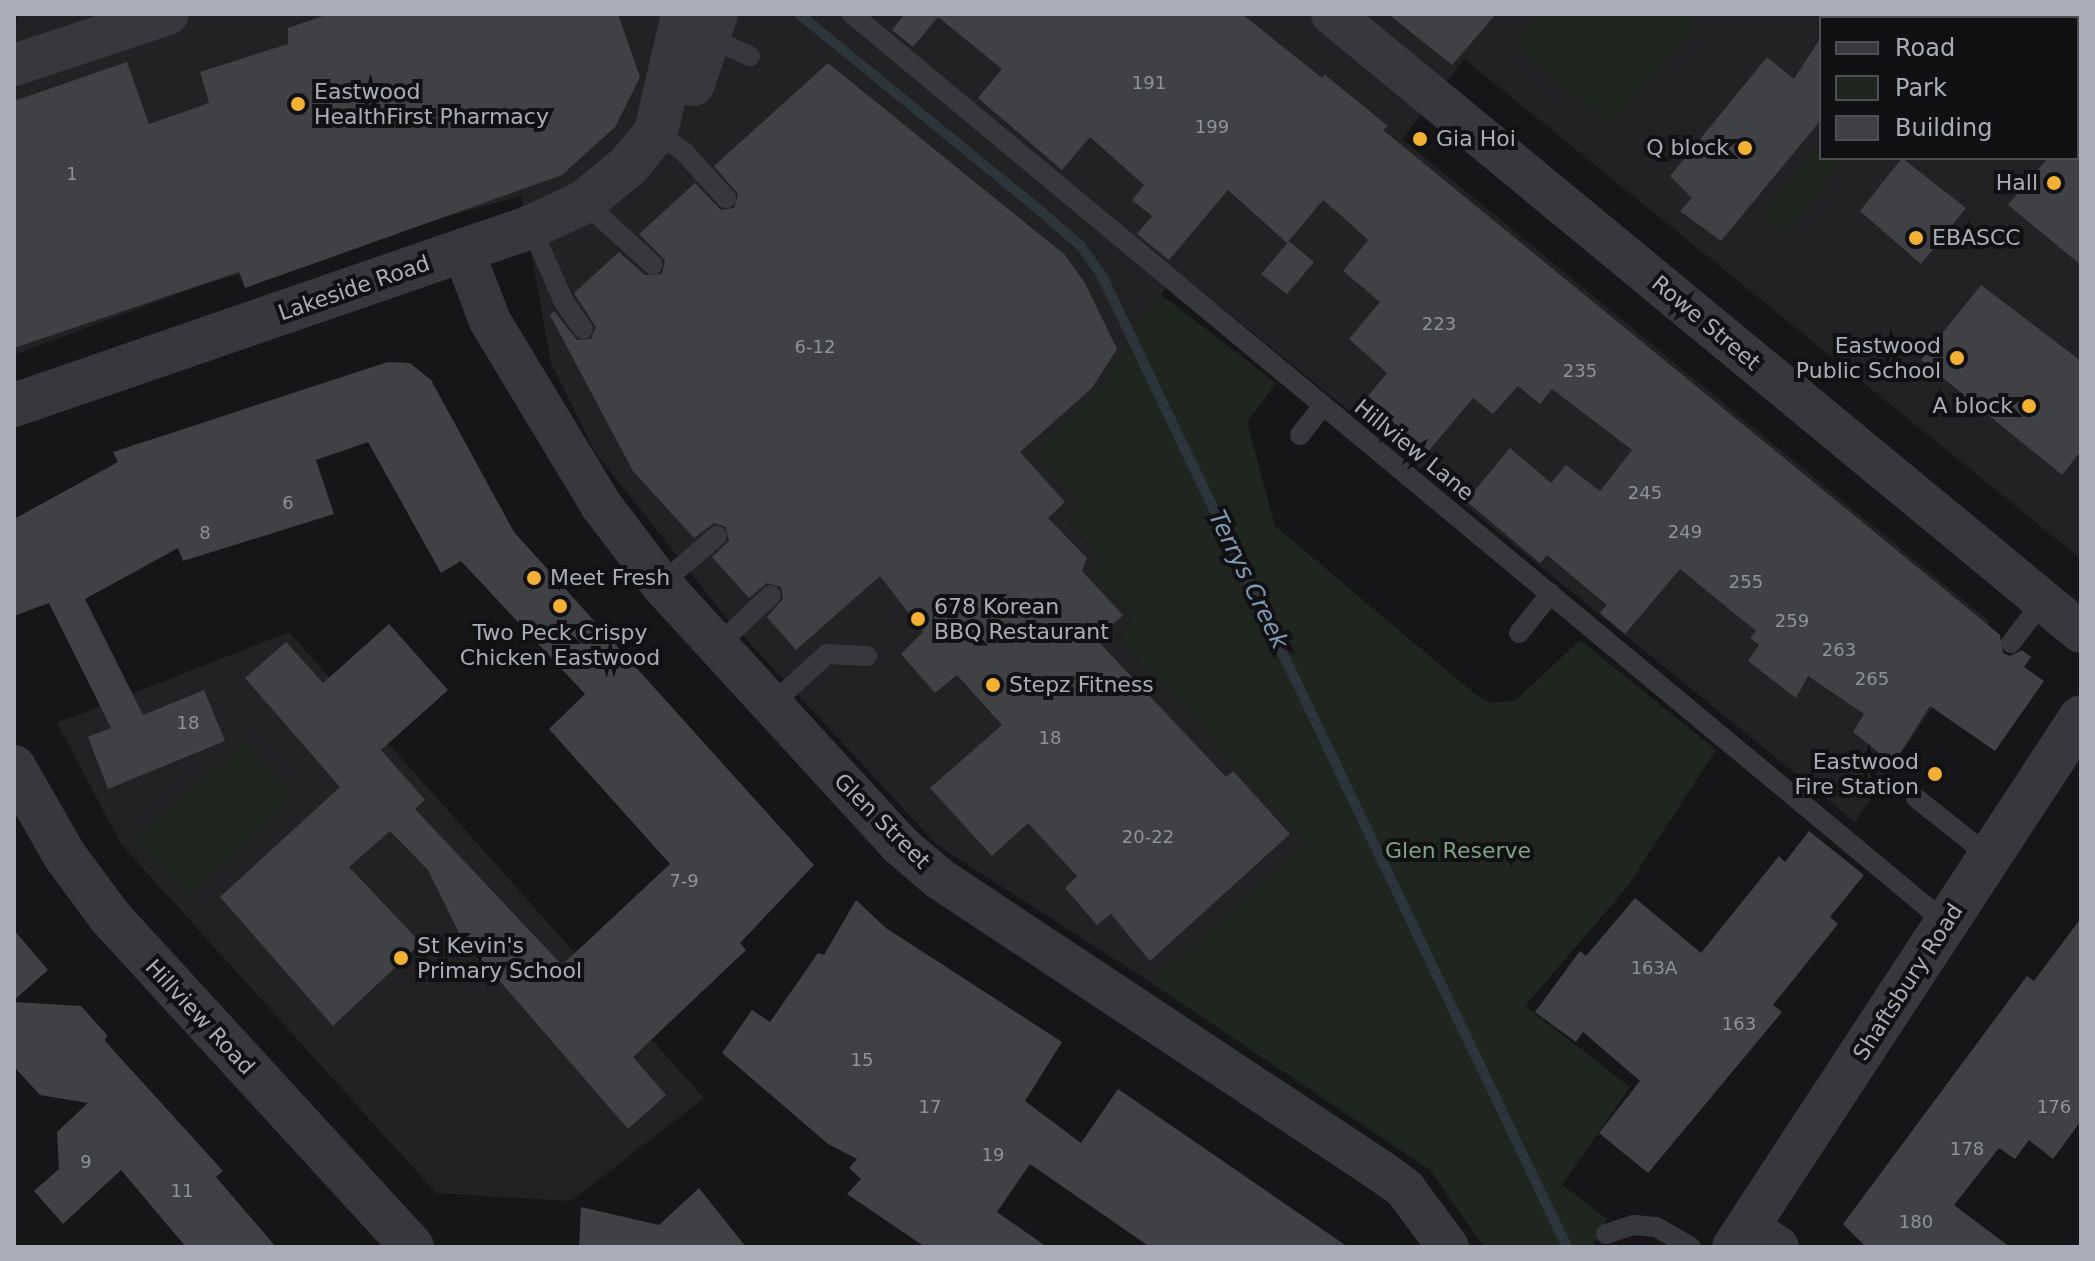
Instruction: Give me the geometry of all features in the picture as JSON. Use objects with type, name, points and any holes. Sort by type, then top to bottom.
[{"type":"street","points":[[14,65],[168,14]]},
{"type":"street","name":"Rowe Street","points":[[1332,14],[2081,632]]},
{"type":"street","name":"Lakeside Road","points":[[14,405],[531,227],[584,202],[629,165],[659,126],[686,102],[703,22]]},
{"type":"street","name":"Glen Street","points":[[463,250],[490,321],[547,420],[661,584],[900,845],[940,879],[1382,1172],[1405,1189],[1448,1247]]},
{"type":"street","name":"Shaftsbury Road","points":[[1753,1240],[1946,923],[2081,717]]},
{"type":"street","name":"Hillview Road","points":[[14,767],[65,856],[110,917],[412,1247]]},
{"type":"lane","name":"Hillview Lane","points":[[852,14],[1946,923]]},
{"type":"lane","points":[[703,22],[750,56]]},
{"type":"lane","points":[[659,126],[726,198]]},
{"type":"lane","points":[[584,202],[653,265]]},
{"type":"lane","points":[[531,227],[564,302],[583,329]]},
{"type":"lane","points":[[1300,435],[1322,407]]},
{"type":"lane","points":[[661,584],[717,536]]},
{"type":"lane","points":[[1519,633],[1551,593]]},
{"type":"lane","points":[[717,646],[771,595]]},
{"type":"lane","points":[[2011,643],[2043,601]]},
{"type":"lane","points":[[771,705],[827,654],[867,656]]},
{"type":"lane","points":[[1916,798],[1989,856]]},
{"type":"lane","points":[[1606,1234],[1634,1225],[1656,1227],[1691,1247]]},
{"type":"shaded area","points":[[18,14],[2081,14],[2081,559],[1464,59],[1402,139],[1990,622],[1855,822],[1177,271],[1095,394],[1035,448],[1083,504],[1067,520],[1102,560],[1092,571],[1133,618],[1119,637],[1308,845],[1150,982],[937,845],[724,615],[595,452],[551,363],[521,196],[205,284],[14,355],[14,31]]},
{"type":"shaded area","name":"St Kevin's Primary School","points":[[289,632],[704,1098],[571,1201],[436,1193],[121,844],[57,723]]},
{"type":"green space","points":[[1540,14],[1685,14],[1697,23],[1611,127],[1515,44]]},
{"type":"green space","points":[[1819,145],[1819,160],[1844,160],[1785,234],[1762,214]]},
{"type":"green space","name":"Glen Reserve","points":[[1159,293],[1276,383],[1247,422],[1275,526],[1476,695],[1491,703],[1516,700],[1580,640],[1716,750],[1627,887],[1525,1006],[1630,1087],[1562,1185],[1607,1219],[1592,1247],[1484,1247],[1430,1170],[1150,982],[1307,844],[1119,637],[1133,618],[1091,571],[1102,560],[1067,519],[1082,504],[1034,448],[1095,394]]},
{"type":"green space","points":[[243,744],[295,799],[187,897],[135,840]]},
{"type":"building","points":[[329,14],[618,14],[640,77],[615,127],[562,175],[245,288],[239,272],[14,348],[14,101],[127,62],[149,124],[209,103],[200,72],[288,44],[288,28]]},
{"type":"building","points":[[905,14],[1242,14],[1388,126],[1383,130],[2000,635],[2003,653],[2010,656],[2022,650],[2031,657],[2024,667],[2044,681],[1995,751],[1930,706],[1893,764],[1853,732],[1864,714],[1808,676],[1796,698],[1748,661],[1759,645],[1750,638],[1756,631],[1680,569],[1625,634],[1600,613],[1607,605],[1547,555],[1540,563],[1466,501],[1510,448],[1551,483],[1566,465],[1600,491],[1632,450],[1552,389],[1540,404],[1518,386],[1493,414],[1473,398],[1416,466],[1360,406],[1387,373],[1349,339],[1380,302],[1343,271],[1368,240],[1345,219],[1323,200],[1287,243],[1228,190],[1169,260],[1137,234],[1152,216],[1132,200],[1144,185],[1090,137],[1062,170],[978,98],[1002,69],[938,17],[913,47],[892,30]]},
{"type":"building","points":[[1388,14],[1496,14],[1452,65]]},
{"type":"building","name":"Q block","points":[[1819,40],[1819,122],[1721,241],[1680,211],[1692,198],[1670,176],[1767,57],[1794,79]]},
{"type":"building","points":[[828,63],[1065,255],[1085,283],[1117,349],[1092,388],[1020,452],[1065,502],[1048,518],[1087,558],[1082,571],[1123,615],[1096,639],[1226,777],[1233,771],[1290,834],[1150,961],[1111,914],[1097,925],[1065,888],[1077,876],[1028,823],[992,856],[930,788],[1002,725],[957,675],[935,693],[901,654],[923,632],[880,576],[796,650],[767,617],[783,599],[781,587],[767,583],[749,598],[712,557],[729,541],[726,527],[714,523],[694,538],[633,471],[550,315],[554,311],[577,340],[591,339],[596,327],[574,293],[619,252],[645,275],[662,274],[665,260],[639,234],[695,183],[721,210],[734,208],[738,194],[714,166]]},
{"type":"building","name":"Hall","points":[[2081,158],[2081,265],[2008,205],[2046,160]]},
{"type":"building","name":"EBASCC","points":[[1900,160],[1905,160],[1966,208],[1921,264],[1860,211]]},
{"type":"building","points":[[1289,241],[1314,262],[1287,294],[1261,274]]},
{"type":"building","name":"A block","points":[[1981,285],[2081,361],[2081,451],[2062,475],[1921,360]]},
{"type":"building","points":[[388,362],[410,363],[431,380],[514,532],[814,865],[740,943],[746,950],[633,1057],[666,1095],[628,1129],[460,935],[428,870],[390,831],[349,867],[421,943],[333,1026],[220,897],[340,787],[245,678],[286,642],[323,683],[389,624],[448,690],[381,750],[425,800],[415,809],[562,965],[670,864],[549,729],[585,694],[461,561],[441,573],[368,442],[316,460],[334,514],[183,561],[178,548],[85,599],[143,715],[204,690],[225,741],[108,789],[88,737],[111,728],[49,603],[14,616],[14,519],[118,462],[113,452]]},
{"type":"building","points":[[1809,831],[1864,875],[1830,917],[1838,924],[1773,1005],[1782,1012],[1648,1173],[1599,1133],[1640,1081],[1583,1032],[1576,1042],[1535,1012],[1580,951],[1586,956],[1635,898],[1701,953],[1779,856],[1785,862]]},
{"type":"building","points":[[856,900],[886,928],[1062,1042],[1025,1101],[1081,1143],[1118,1089],[1348,1247],[1150,1247],[1030,1164],[997,1212],[1047,1247],[925,1247],[847,1194],[861,1179],[849,1168],[857,1159],[828,1144],[722,1053],[752,1010],[770,1022],[818,953],[824,955]]},
{"type":"building","points":[[2081,918],[2081,1121],[2053,1159],[2029,1140],[2015,1159],[1999,1148],[1954,1205],[2010,1247],[1866,1247],[1843,1224],[2027,976],[2034,981]]},
{"type":"building","points":[[14,930],[48,970],[14,1000]]},
{"type":"building","points":[[14,1002],[81,1006],[107,1035],[105,1041],[223,1171],[216,1177],[276,1247],[186,1247],[121,1170],[63,1224],[34,1191],[59,1169],[57,1132],[88,1103],[40,1095],[16,1069]]},
{"type":"building","points":[[699,1188],[746,1247],[579,1247],[581,1207],[659,1225]]},
{"type":"waterway","name":"Terrys Creek","points":[[799,14],[1081,246],[1103,278],[1567,1247]]},
{"type":"place","name":"Eastwood HealthFirst Pharmacy","points":[[298,104]]},
{"type":"place","name":"Gia Hoi","points":[[1420,139]]},
{"type":"place","name":"Q block","points":[[1745,148]]},
{"type":"place","name":"Hall","points":[[2054,183]]},
{"type":"place","name":"EBASCC","points":[[1916,238]]},
{"type":"place","name":"Eastwood Public School","points":[[1957,358]]},
{"type":"place","name":"A block","points":[[2029,406]]},
{"type":"place","name":"Meet Fresh","points":[[534,578]]},
{"type":"place","name":"Two Peck Crispy Chicken Eastwood","points":[[560,606]]},
{"type":"place","name":"678 Korean BBQ Restaurant","points":[[918,619]]},
{"type":"place","name":"Stepz Fitness","points":[[993,685]]},
{"type":"place","name":"Eastwood Fire Station","points":[[1935,774]]},
{"type":"place","name":"St Kevin's Primary School","points":[[401,958]]}]
